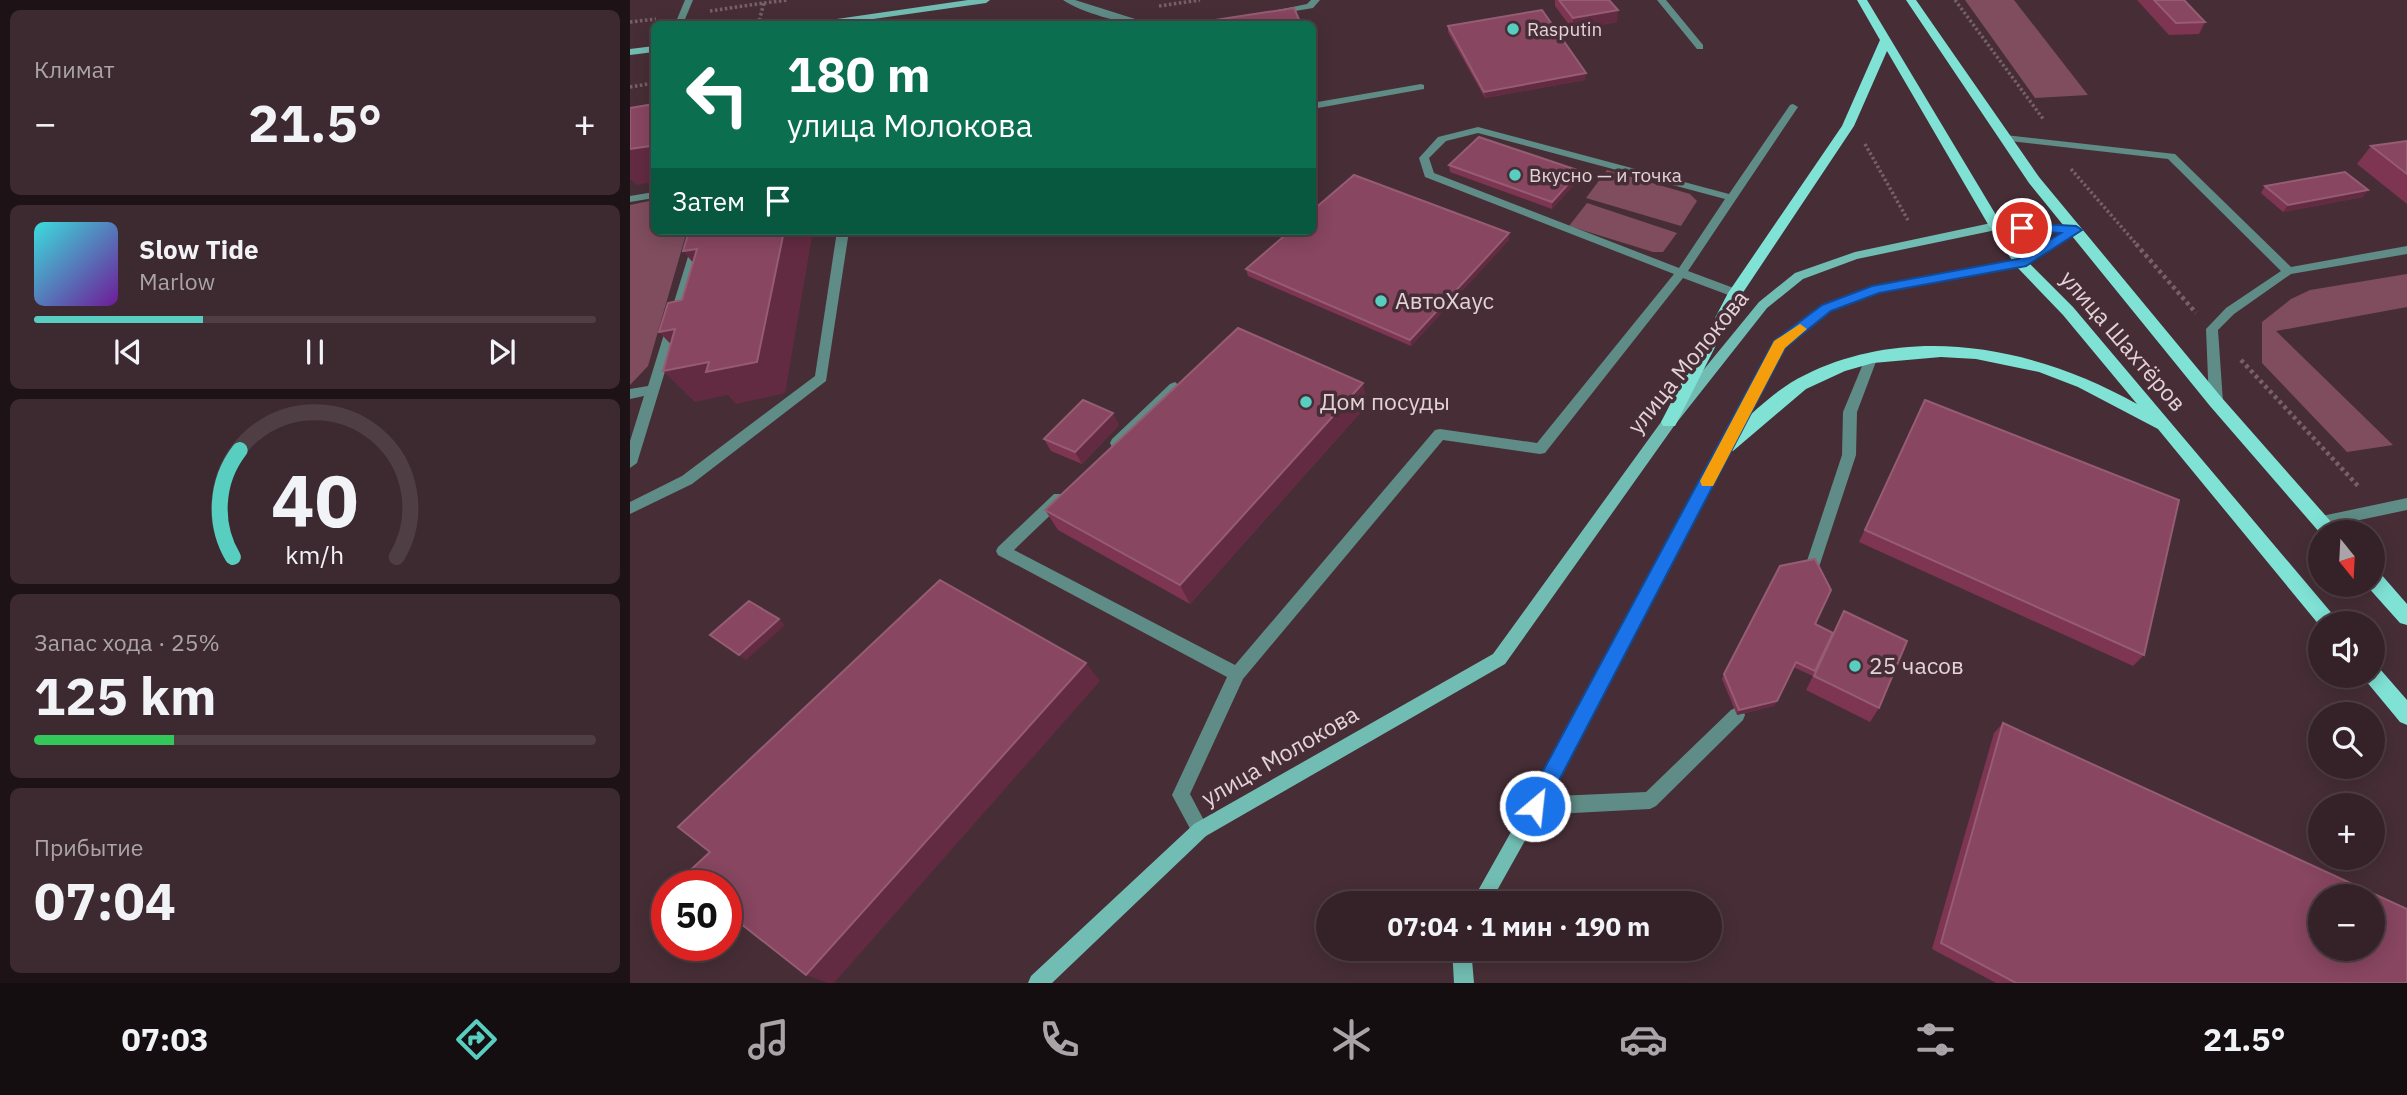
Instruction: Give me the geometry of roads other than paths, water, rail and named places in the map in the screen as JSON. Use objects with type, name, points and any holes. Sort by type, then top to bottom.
[{"type":"main road","points":[[843,21],[986,0]]},
{"type":"main road","name":"улица Шахтёров","points":[[1862,0],[1996,226],[2021,263],[2068,311],[2320,611]]},
{"type":"main road","name":"улица Шахтёров","points":[[1911,0],[2034,180],[2216,402],[2321,520]]},
{"type":"main road","points":[[1668,422],[1735,292],[1848,126],[1886,40]]},
{"type":"main road","points":[[630,52],[651,49]]},
{"type":"main road","name":"улица Молокова","points":[[1038,983],[1200,830],[1499,659],[1668,422],[1763,305],[1799,276],[1855,256],[1996,226],[2076,230]]},
{"type":"main road","points":[[1486,891],[1535,806],[1779,345],[1827,308],[1877,289],[2021,263],[2076,230]]},
{"type":"main road","points":[[1727,446],[1809,380],[1871,359],[1970,351],[2026,362],[2074,379],[2168,429]]},
{"type":"main road","points":[[2385,592],[2407,617]]},
{"type":"main road","points":[[2384,688],[2407,715]]},
{"type":"main road","points":[[1462,961],[1464,983]]},
{"type":"lane","points":[[680,21],[689,0]]},
{"type":"lane","points":[[1067,0],[1121,21]]},
{"type":"lane","points":[[1270,12],[1310,6],[1316,0]]},
{"type":"lane","points":[[1661,0],[1700,47]]},
{"type":"lane","points":[[1316,105],[1421,87]]},
{"type":"lane","points":[[1200,830],[1181,795],[1237,674],[1440,434],[1540,449],[1681,273],[1729,197],[1793,107]]},
{"type":"lane","points":[[1729,197],[1479,130],[1442,139],[1424,158],[1429,175],[1735,292]]},
{"type":"lane","points":[[2005,138],[2171,156],[2288,271]]},
{"type":"lane","points":[[630,199],[651,196]]},
{"type":"lane","points":[[630,463],[701,235]]},
{"type":"lane","points":[[630,508],[687,480],[821,378],[842,235]]},
{"type":"lane","points":[[2216,402],[2212,329],[2230,311],[2288,271],[2407,250]]},
{"type":"lane","points":[[1813,564],[1849,455],[1850,412],[1871,359]]},
{"type":"lane","points":[[1104,455],[1175,387]]},
{"type":"lane","points":[[630,394],[654,389]]},
{"type":"lane","points":[[1074,484],[1003,551],[1237,674]]},
{"type":"lane","points":[[2349,520],[2407,504]]},
{"type":"lane","points":[[1535,806],[1650,800],[1737,715]]},
{"type":"place","name":"Rasputin","points":[[1513,29]]},
{"type":"place","name":"Вкусно — и точка","points":[[1515,175]]},
{"type":"place","name":"АвтоХаус","points":[[1381,301]]},
{"type":"place","name":"Дом посуды","points":[[1306,402]]},
{"type":"place","name":"25 часов","points":[[1855,666]]}]
